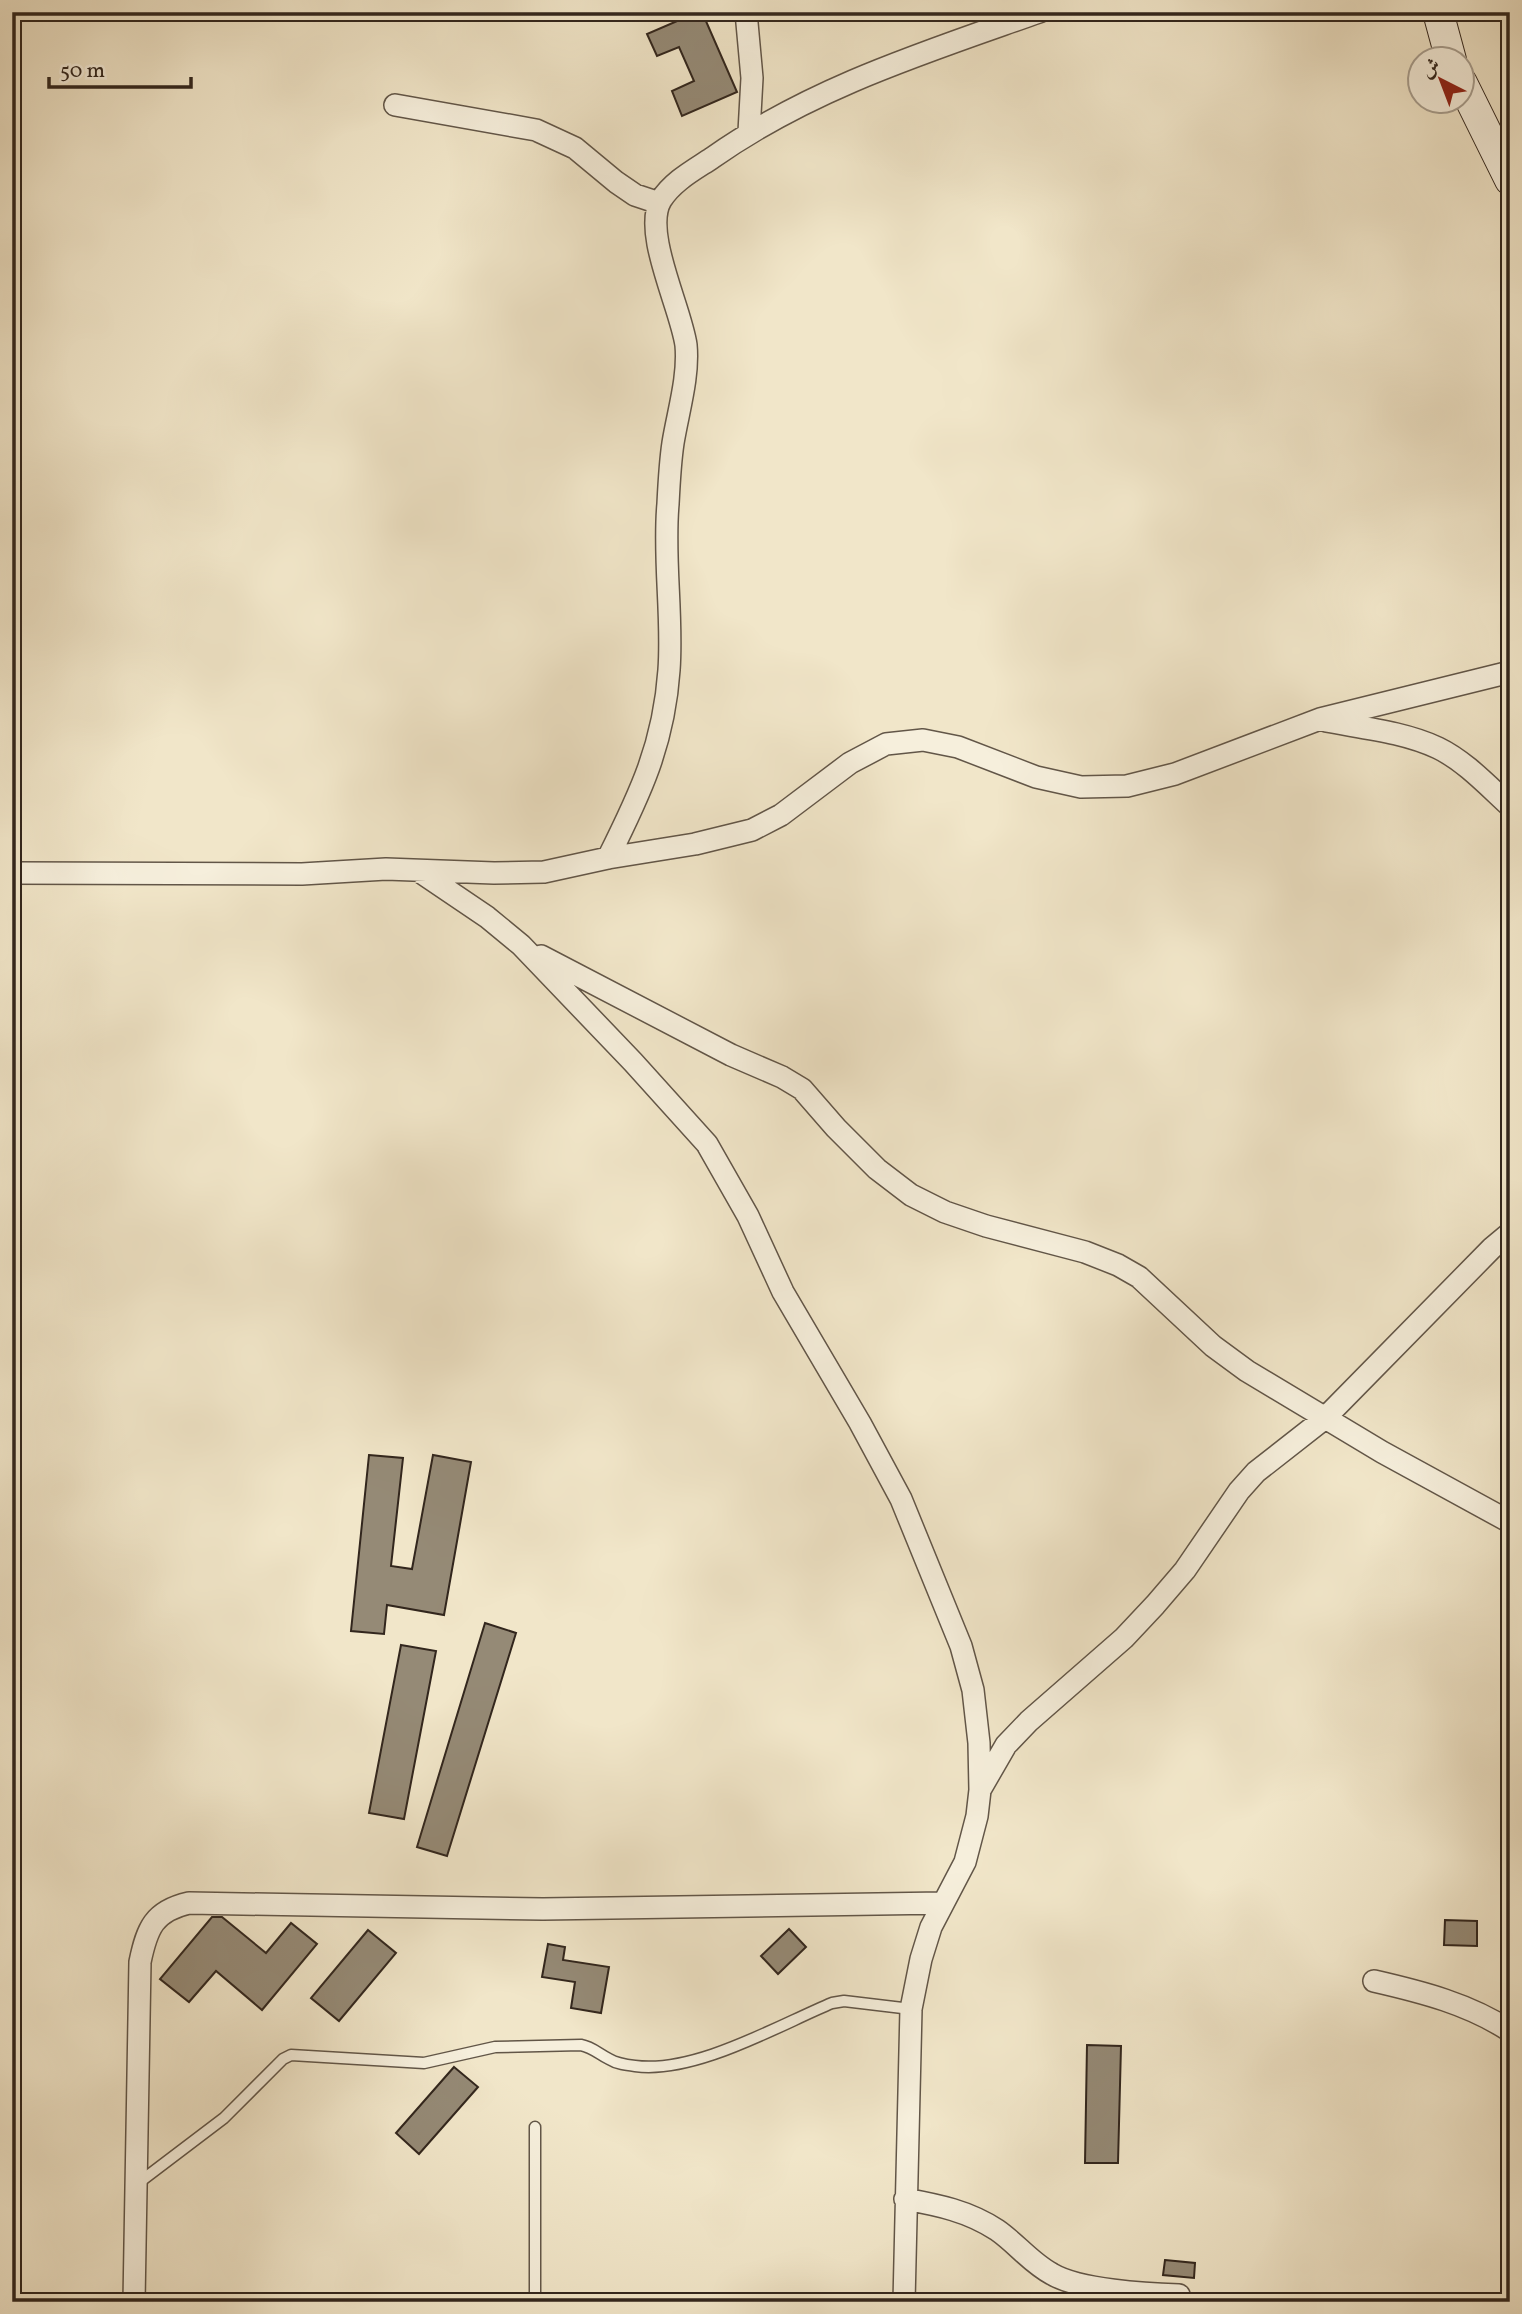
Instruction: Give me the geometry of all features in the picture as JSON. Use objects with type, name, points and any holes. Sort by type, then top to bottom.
[{"type":"street","points":[[746,12],[752,78],[749,132]]},
{"type":"street","points":[[608,858],[633,809],[655,754],[669,669],[667,508],[686,345],[662,263],[656,226],[659,203],[672,185],[749,132],[836,87],[1039,12]]},
{"type":"street","points":[[1438,12],[1447,46]]},
{"type":"street","points":[[395,105],[536,130],[575,148],[615,183],[635,195],[659,203]]},
{"type":"street","points":[[1476,111],[1510,180]]},
{"type":"street","points":[[12,873],[302,874],[386,869],[544,872],[695,844],[759,827],[781,815],[850,763],[886,744],[923,740],[958,747],[1036,777],[1081,787],[1126,786],[1175,774],[1320,719],[1510,672]]},
{"type":"street","points":[[1320,719],[1438,747],[1460,762],[1510,806]]},
{"type":"street","points":[[419,871],[487,917],[521,946],[633,1062],[707,1144],[748,1216],[783,1292],[901,1499],[961,1646],[972,1690],[979,1743],[980,1790],[977,1816],[965,1861],[931,1927],[921,1959],[911,2009],[904,2302]]},
{"type":"street","points":[[521,946],[802,1089],[877,1169],[911,1195],[945,1212],[1085,1252],[1139,1277],[1213,1346],[1247,1371],[1510,1522]]},
{"type":"street","points":[[980,1790],[1006,1745],[1028,1721],[1124,1638],[1155,1605],[1185,1570],[1238,1491],[1256,1472],[1325,1418],[1492,1248],[1510,1233]]},
{"type":"street","points":[[134,2302],[140,1962],[142,1948],[156,1918],[170,1908],[190,1903],[543,1909],[943,1903]]},
{"type":"street","points":[[1374,1981],[1422,1993],[1483,2014],[1510,2031]]},
{"type":"street","points":[[905,2199],[964,2212],[997,2231],[1043,2269],[1060,2278],[1144,2294],[1179,2295]]},
{"type":"lane","points":[[137,2184],[224,2118],[283,2059],[291,2055],[424,2063],[495,2047],[581,2045],[591,2047],[620,2064],[656,2066],[682,2062],[755,2038],[832,2003],[844,2001],[911,2009]]},
{"type":"lane","points":[[535,2127],[535,2302]]},
{"type":"building","points":[[702,12],[737,92],[682,116],[672,91],[694,81],[679,47],[657,56],[647,34]]},
{"type":"building","points":[[369,1455],[403,1458],[391,1566],[412,1569],[433,1455],[471,1462],[444,1615],[387,1605],[384,1634],[351,1631]]},
{"type":"building","points":[[485,1623],[516,1633],[447,1856],[417,1847]]},
{"type":"building","points":[[401,1645],[436,1651],[404,1819],[369,1813]]},
{"type":"building","points":[[212,1917],[222,1917],[266,1953],[291,1923],[317,1944],[262,2010],[216,1971],[189,2002],[160,1979]]},
{"type":"building","points":[[1445,1920],[1477,1921],[1477,1946],[1444,1945]]},
{"type":"building","points":[[789,1929],[806,1947],[778,1974],[761,1956]]},
{"type":"building","points":[[368,1930],[396,1953],[339,2021],[311,1998]]},
{"type":"building","points":[[548,1944],[565,1947],[563,1960],[609,1967],[601,2013],[571,2008],[575,1982],[542,1977]]},
{"type":"building","points":[[1087,2045],[1121,2046],[1118,2163],[1085,2163]]},
{"type":"building","points":[[454,2067],[478,2087],[419,2154],[396,2133]]},
{"type":"building","points":[[1165,2260],[1195,2263],[1194,2278],[1163,2275]]}]
